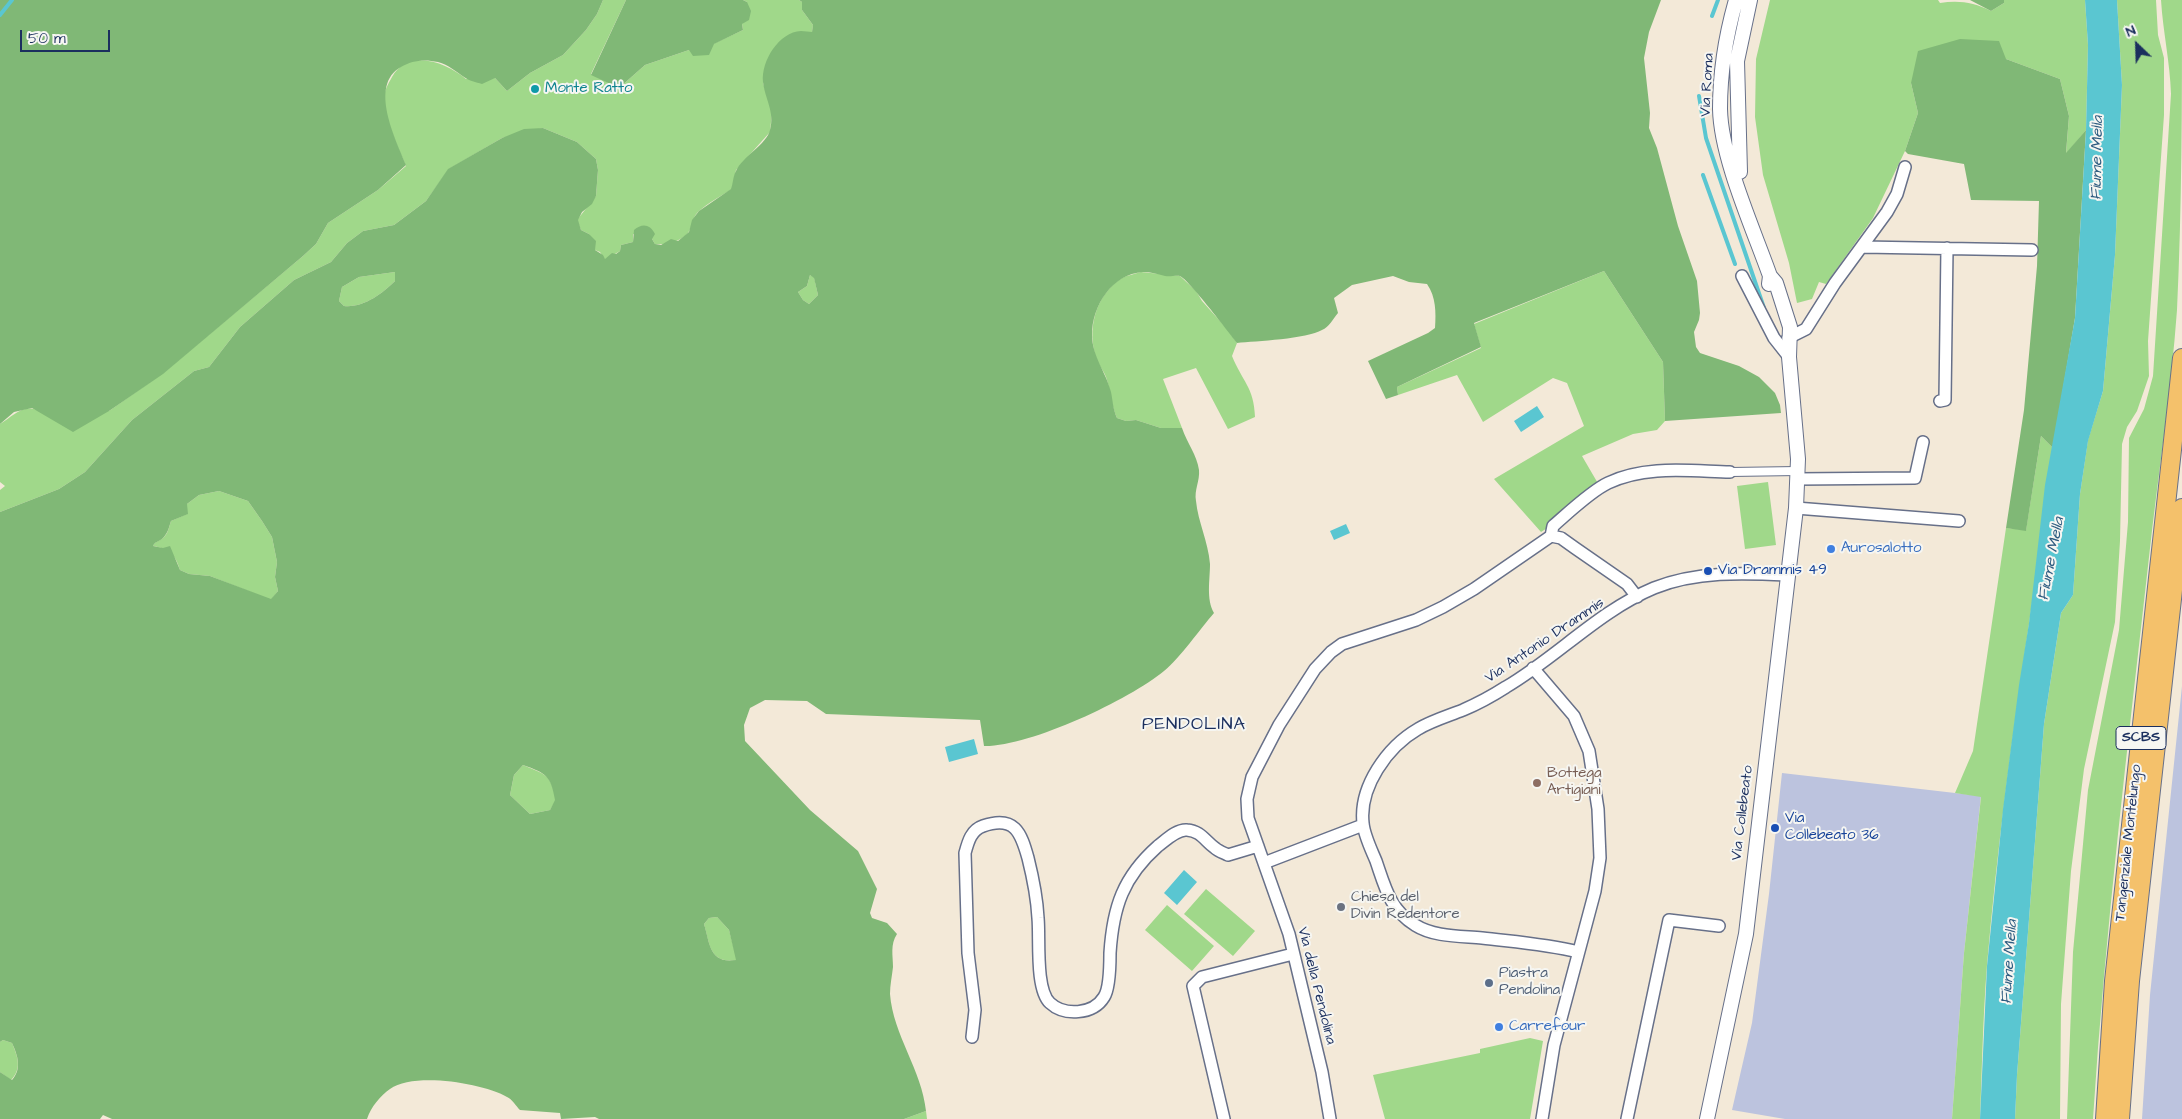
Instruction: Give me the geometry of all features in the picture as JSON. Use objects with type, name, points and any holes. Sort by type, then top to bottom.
[{"type":"highway","name":"Tangenziale Montelungo","points":[[2105,1119],[2114,981],[2182,358]]},
{"type":"highway","name":"Tangenziale Montelungo","points":[[2120,1119],[2130,981],[2182,508]]},
{"type":"street","name":"Via Roma","points":[[1736,0],[1722,70],[1720,110],[1726,151],[1770,276],[1769,285],[1782,329],[1788,338]]},
{"type":"street","name":"Via Roma","points":[[1743,200],[1738,153],[1737,61],[1750,0]]},
{"type":"street","points":[[1788,338],[1806,329],[1835,283],[1863,247],[1897,194],[1905,167]]},
{"type":"street","points":[[1863,247],[2032,250]]},
{"type":"street","points":[[1940,401],[1945,400],[1947,248]]},
{"type":"street","points":[[1742,276],[1774,338],[1789,357]]},
{"type":"street","name":"Via Collebeato","points":[[1708,1119],[1746,934],[1796,508],[1797,475],[1788,338]]},
{"type":"street","points":[[1730,472],[1915,478],[1923,442]]},
{"type":"street","name":"Via della Pendolina","points":[[1330,1119],[1322,1072],[1289,934],[1248,818],[1247,799],[1252,777],[1279,725],[1315,668],[1342,644],[1416,620],[1474,589],[1551,536],[1553,526],[1606,484],[1630,474],[1652,471],[1730,472]]},
{"type":"street","points":[[1796,508],[1959,521]]},
{"type":"street","points":[[1551,536],[1561,538],[1628,584],[1637,597]]},
{"type":"street","name":"Via Antonio Drammis","points":[[1578,952],[1550,945],[1442,934],[1417,926],[1402,917],[1389,901],[1363,825],[1362,807],[1369,784],[1385,759],[1401,741],[1418,728],[1466,709],[1507,687],[1598,622],[1637,597],[1656,588],[1714,575],[1787,575]]},
{"type":"street","points":[[1533,668],[1574,716],[1589,750],[1598,809],[1600,858],[1595,891],[1554,1045],[1542,1119]]},
{"type":"street","points":[[972,1037],[975,1010],[968,953],[965,853],[969,838],[982,826],[1001,822],[1015,826],[1022,836],[1034,886],[1038,917],[1042,986],[1050,1003],[1070,1013],[1090,1009],[1104,997],[1109,972],[1115,918],[1121,896],[1129,877],[1145,858],[1171,836],[1186,830],[1201,834],[1215,849],[1228,855],[1258,846]]},
{"type":"street","points":[[1264,863],[1363,825]]},
{"type":"street","points":[[1627,1119],[1669,920],[1719,926]]},
{"type":"street","points":[[1224,1119],[1193,986],[1202,977],[1293,954]]},
{"type":"shaded area","points":[[2182,686],[2182,1119],[2142,1119],[2150,995]]},
{"type":"shaded area","points":[[1782,773],[1981,796],[1964,953],[1952,1119],[1785,1119],[1732,1110],[1752,1023],[1769,894]]},
{"type":"green space","points":[[0,0],[603,0],[597,14],[586,30],[563,55],[530,73],[507,91],[495,78],[482,84],[468,80],[449,66],[438,62],[419,61],[410,63],[391,75],[386,86],[387,113],[406,165],[378,190],[328,223],[316,244],[303,256],[163,374],[109,411],[73,432],[32,408],[14,412],[0,424]]},
{"type":"green space","points":[[603,0],[626,0],[591,74],[619,88],[645,65],[713,44],[743,30],[742,24],[747,2],[743,0],[799,0],[802,2],[802,10],[813,25],[812,33],[763,83],[772,112],[770,132],[736,170],[732,189],[698,212],[690,230],[685,236],[673,242],[655,244],[652,239],[633,234],[633,242],[621,245],[620,251],[605,260],[600,252],[595,250],[589,234],[581,230],[577,220],[596,196],[598,170],[596,159],[577,142],[543,128],[502,138],[449,169],[426,201],[394,225],[363,231],[347,243],[331,262],[294,280],[240,327],[209,367],[194,371],[132,420],[85,472],[59,489],[0,512],[0,490],[5,486],[0,482],[0,424],[18,412],[27,409],[109,411],[163,373],[303,256],[316,244],[328,223],[378,190],[406,166],[389,125],[384,99],[388,85],[399,68],[417,60],[438,63],[466,79],[495,78],[507,91],[530,73],[563,55],[586,30],[597,14]]},
{"type":"green space","points":[[626,0],[743,0],[747,2],[751,11],[749,20],[742,24],[743,30],[714,44],[709,55],[693,56],[689,50],[645,65],[619,88],[591,75]]},
{"type":"green space","points":[[799,0],[1661,0],[1649,32],[1644,58],[1650,113],[1649,128],[1657,148],[1678,226],[1697,281],[1700,313],[1694,332],[1696,347],[1700,353],[1739,366],[1759,377],[1775,393],[1781,413],[1665,421],[1663,362],[1604,271],[1474,323],[1481,347],[1397,387],[1398,395],[1386,399],[1368,361],[1435,328],[1435,305],[1427,284],[1409,282],[1393,276],[1352,285],[1334,298],[1338,313],[1324,329],[1294,338],[1237,343],[1200,296],[1180,276],[1167,276],[1146,272],[1132,274],[1113,285],[1100,303],[1093,324],[1093,343],[1094,350],[1109,385],[1117,418],[1126,421],[1136,420],[1161,428],[1182,428],[1198,465],[1196,501],[1209,556],[1209,596],[1214,613],[1183,651],[1164,671],[1148,683],[1104,708],[1052,730],[1026,739],[1003,744],[984,746],[980,720],[826,714],[807,701],[765,700],[750,708],[744,725],[745,741],[810,810],[858,851],[877,889],[870,913],[872,918],[887,923],[897,934],[892,950],[893,967],[890,994],[892,1009],[896,1024],[919,1081],[926,1111],[904,1119],[599,1119],[595,1117],[561,1119],[560,1113],[520,1110],[509,1098],[482,1087],[431,1080],[401,1084],[390,1089],[376,1102],[367,1119],[112,1119],[103,1115],[100,1119],[0,1119],[0,1072],[12,1080],[17,1071],[18,1062],[12,1043],[3,1040],[0,1042],[0,512],[59,489],[85,472],[132,420],[194,371],[209,367],[240,327],[294,280],[331,262],[347,243],[363,231],[394,225],[426,201],[448,169],[502,138],[524,129],[543,128],[577,142],[596,159],[598,170],[596,196],[592,204],[582,212],[578,220],[581,230],[589,234],[596,241],[595,250],[603,255],[605,259],[612,253],[616,254],[620,251],[621,245],[633,242],[634,230],[643,226],[651,228],[655,234],[652,239],[655,244],[661,245],[671,239],[678,241],[689,232],[692,220],[699,211],[731,189],[734,175],[739,166],[768,135],[771,111],[763,82],[765,65],[773,49],[786,36],[801,31],[812,32],[813,25],[802,10],[802,2]],"holes":[[[395,272],[395,281],[384,291],[358,305],[344,306],[339,301],[342,287],[359,277]],[[810,275],[814,278],[818,295],[809,304],[803,300],[798,292],[807,286]],[[219,491],[248,501],[262,521],[272,537],[277,562],[275,577],[278,591],[271,599],[210,576],[189,574],[180,570],[170,546],[163,548],[153,546],[165,536],[171,521],[188,514],[187,504],[199,495]],[[523,765],[537,770],[546,776],[552,786],[555,800],[550,810],[530,814],[510,795],[514,775]],[[717,917],[729,930],[736,960],[720,959],[712,951],[704,924],[709,918]]]},
{"type":"green space","points":[[1770,0],[1938,0],[1940,3],[1960,2],[1972,4],[1991,11],[2004,3],[2004,0],[2085,0],[2088,45],[2086,130],[2066,154],[2069,116],[2060,79],[2006,59],[1911,83],[1918,113],[1905,151],[1873,218],[1826,284],[1819,282],[1812,299],[1797,303],[1789,263],[1763,175],[1755,117],[1756,59]]},
{"type":"green space","points":[[1970,0],[2004,0],[2004,3],[1991,11]]},
{"type":"green space","points":[[2117,0],[2156,0],[2158,35],[2164,58],[2164,115],[2148,341],[2149,376],[2137,411],[2127,427],[2122,444],[2120,541],[2115,622],[2084,769],[2071,871],[2061,1004],[2060,1119],[2015,1119],[2044,724],[2061,613],[2073,595],[2080,494],[2088,440],[2103,391],[2115,255],[2122,85]]},
{"type":"green space","points":[[2161,0],[2182,0],[2181,194],[2177,310],[2118,838],[2104,978],[2093,1119],[2067,1119],[2073,952],[2088,790],[2119,630],[2128,522],[2129,438],[2144,409],[2153,376],[2171,94]]},
{"type":"green space","points":[[1960,39],[1999,41],[2006,59],[2060,79],[2069,116],[2066,153],[2086,130],[2075,318],[2053,448],[2041,436],[2026,531],[2006,528],[2024,410],[2037,266],[2039,201],[1971,200],[1964,164],[1908,154],[1905,151],[1918,113],[1911,83],[1918,51]]},
{"type":"green space","points":[[1604,271],[1663,362],[1665,421],[1657,430],[1633,434],[1582,456],[1603,492],[1541,532],[1494,479],[1584,426],[1567,383],[1553,378],[1483,422],[1457,375],[1398,395],[1397,387],[1481,348],[1474,324]]},
{"type":"green space","points":[[395,272],[395,281],[372,299],[351,306],[344,306],[339,301],[342,287],[359,277]]},
{"type":"green space","points":[[1141,272],[1180,276],[1196,291],[1202,301],[1228,330],[1237,343],[1232,356],[1250,391],[1255,417],[1228,429],[1196,368],[1163,379],[1182,428],[1161,428],[1136,420],[1126,421],[1117,418],[1106,377],[1094,349],[1093,326],[1099,304],[1113,285],[1122,278]]},
{"type":"green space","points":[[810,275],[814,277],[818,295],[809,304],[803,300],[798,292],[807,286]]},
{"type":"green space","points":[[2041,436],[2053,448],[1995,879],[1986,984],[1980,1119],[1952,1119],[1964,953],[1981,797],[1955,793],[1973,751],[2006,528],[2026,530]]},
{"type":"green space","points":[[1768,482],[1776,545],[1745,549],[1737,486]]},
{"type":"green space","points":[[219,491],[248,501],[272,537],[277,562],[275,577],[278,591],[271,600],[210,576],[189,574],[180,570],[171,553],[153,546],[166,534],[171,521],[187,514],[187,504],[199,495]]},
{"type":"green space","points":[[523,765],[546,776],[552,785],[556,800],[550,810],[530,814],[510,795],[514,775]]},
{"type":"green space","points":[[1206,889],[1255,931],[1233,956],[1184,914]]},
{"type":"green space","points":[[1167,905],[1214,946],[1192,971],[1145,930]]},
{"type":"green space","points":[[717,917],[729,930],[737,960],[721,959],[712,951],[704,924],[709,918]]},
{"type":"green space","points":[[1530,1038],[1543,1041],[1530,1119],[1385,1119],[1373,1075],[1480,1053],[1480,1049]]},
{"type":"green space","points":[[3,1040],[12,1043],[18,1063],[17,1072],[11,1080],[0,1072],[0,1042]]},
{"type":"green space","points":[[926,1111],[927,1119],[904,1119]]},
{"type":"water","name":"Fiume Mella","points":[[2085,0],[2117,0],[2122,85],[2115,255],[2103,391],[2088,441],[2080,494],[2073,595],[2061,613],[2044,724],[2015,1119],[1980,1119],[1987,966],[2003,809],[2029,623],[2045,485],[2075,318],[2086,130],[2088,45]]},
{"type":"water","points":[[1537,406],[1544,417],[1521,432],[1514,421]]},
{"type":"water","points":[[1346,524],[1350,533],[1334,540],[1330,531]]},
{"type":"water","points":[[974,739],[978,754],[949,762],[945,747]]},
{"type":"water","points":[[1184,870],[1197,882],[1177,905],[1164,893]]},
{"type":"waterway","points":[[0,15],[12,0]]},
{"type":"waterway","points":[[1712,16],[1718,0]]},
{"type":"waterway","points":[[1699,96],[1706,138],[1764,308]]},
{"type":"waterway","points":[[1703,175],[1735,264]]},
{"type":"place","name":"Monte Ratto","points":[[535,89]]},
{"type":"place","name":"Aurosalotto","points":[[1831,549]]},
{"type":"place","name":"Via Drammis 49","points":[[1708,571]]},
{"type":"place","name":"Bottega Artigiani","points":[[1537,783]]},
{"type":"place","name":"Via Collebeato 36","points":[[1775,828]]},
{"type":"place","name":"Chiesa del Divin Redentore","points":[[1341,907]]},
{"type":"place","name":"Piastra Pendolina","points":[[1489,983]]},
{"type":"place","name":"Carrefour","points":[[1499,1027]]},
{"type":"district","name":"PENDOLINA","points":[[1194,725]]}]
